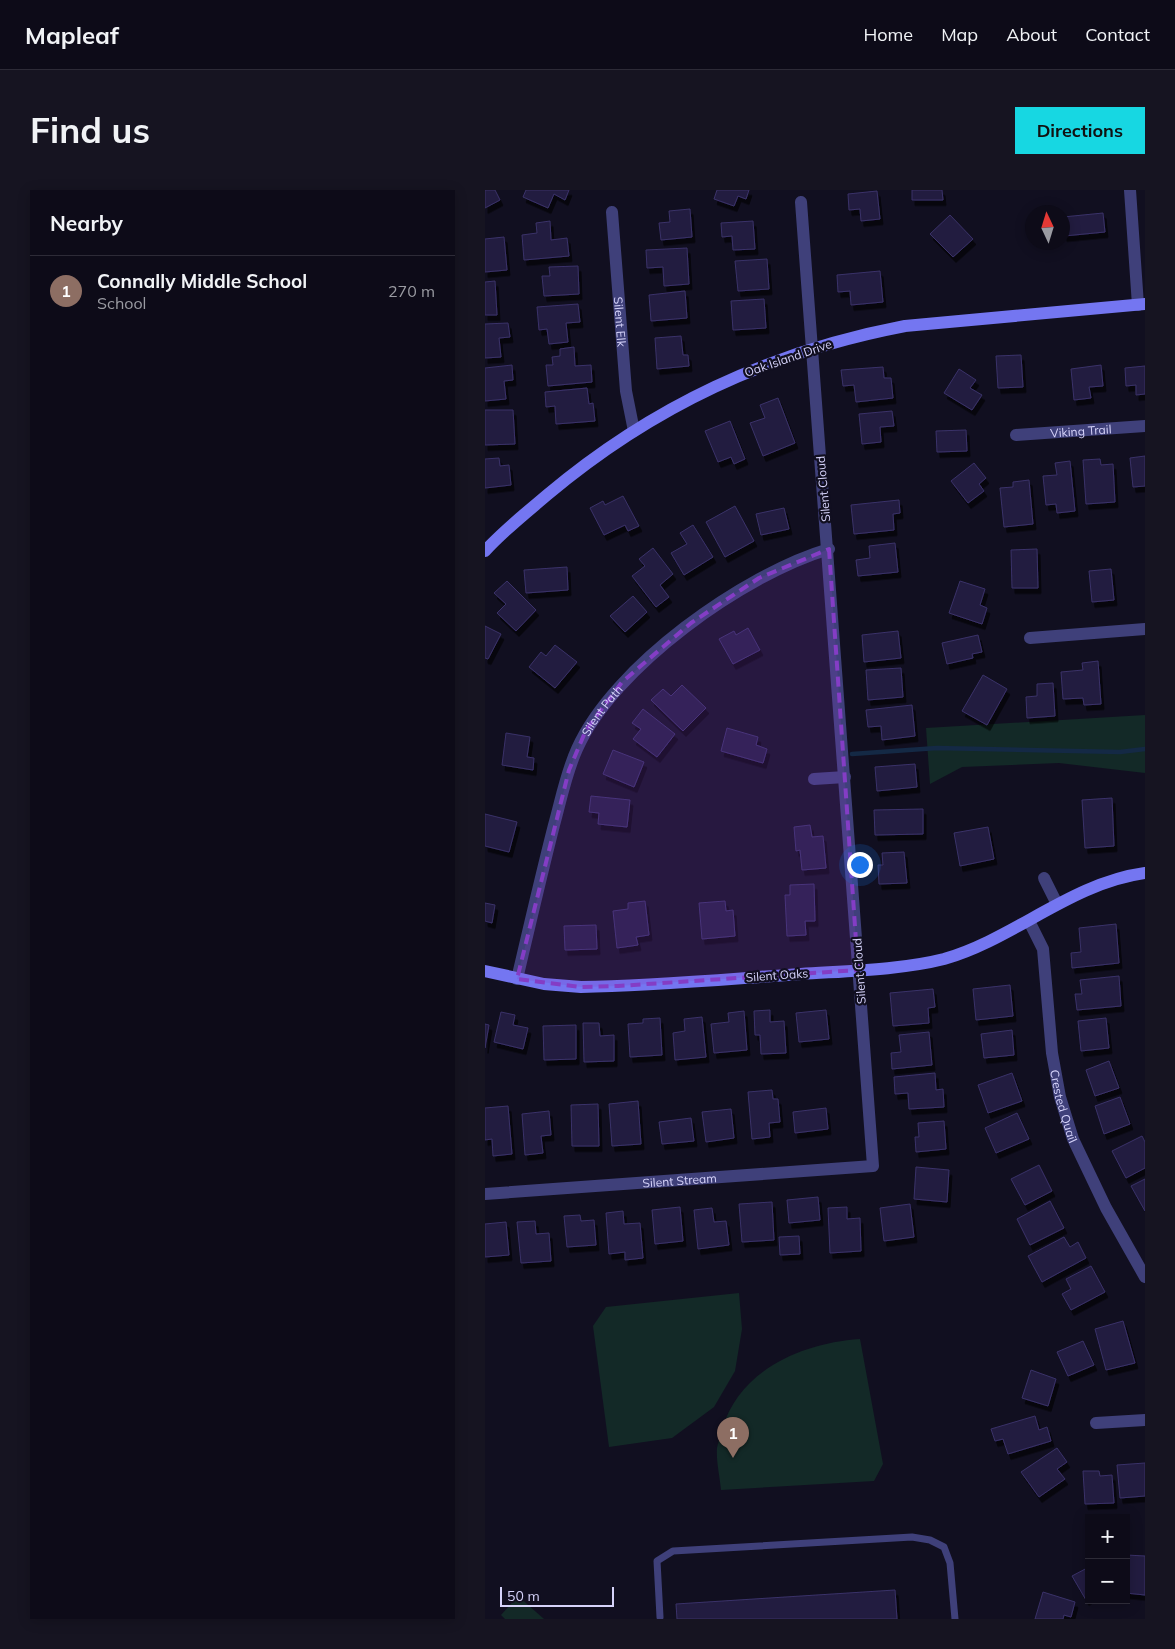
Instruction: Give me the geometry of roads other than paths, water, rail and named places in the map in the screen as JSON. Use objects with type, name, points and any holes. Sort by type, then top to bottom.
[{"type":"street","points":[[1130,190],[1141,305]]},
{"type":"street","name":"Silent Cloud","points":[[801,202],[811,349],[829,549],[873,1166]]},
{"type":"street","name":"Silent Elk","points":[[612,212],[626,391],[634,431]]},
{"type":"street","name":"Oak Island Drive","points":[[485,551],[498,536],[581,467],[634,431],[724,380],[811,349],[869,333],[937,322],[1141,305]]},
{"type":"street","name":"Viking Trail","points":[[1016,436],[1145,426]]},
{"type":"street","name":"Silent Path","points":[[517,979],[569,770],[586,730],[623,682],[691,622],[759,578],[801,557],[829,549]]},
{"type":"street","points":[[1030,638],[1145,629]]},
{"type":"street","points":[[813,779],[845,777]]},
{"type":"street","name":"Silent Oaks","points":[[485,971],[544,984],[581,987],[858,970],[942,959],[972,949],[1029,921],[1057,904],[1111,881],[1145,874]]},
{"type":"street","points":[[1043,878],[1057,904]]},
{"type":"street","name":"Crested Quail","points":[[1029,921],[1043,949],[1052,1053],[1060,1097],[1073,1139],[1106,1208],[1145,1277]]},
{"type":"street","name":"Silent Stream","points":[[485,1194],[873,1166]]},
{"type":"street","points":[[1096,1423],[1145,1420]]},
{"type":"lane","points":[[660,1618],[657,1561],[673,1552],[912,1536],[930,1540],[944,1547],[950,1563],[955,1619]]},
{"type":"waterway","points":[[852,754],[937,748],[1120,752],[1145,749]]},
{"type":"place","name":"Connally Middle School","points":[[733,1458]]}]
